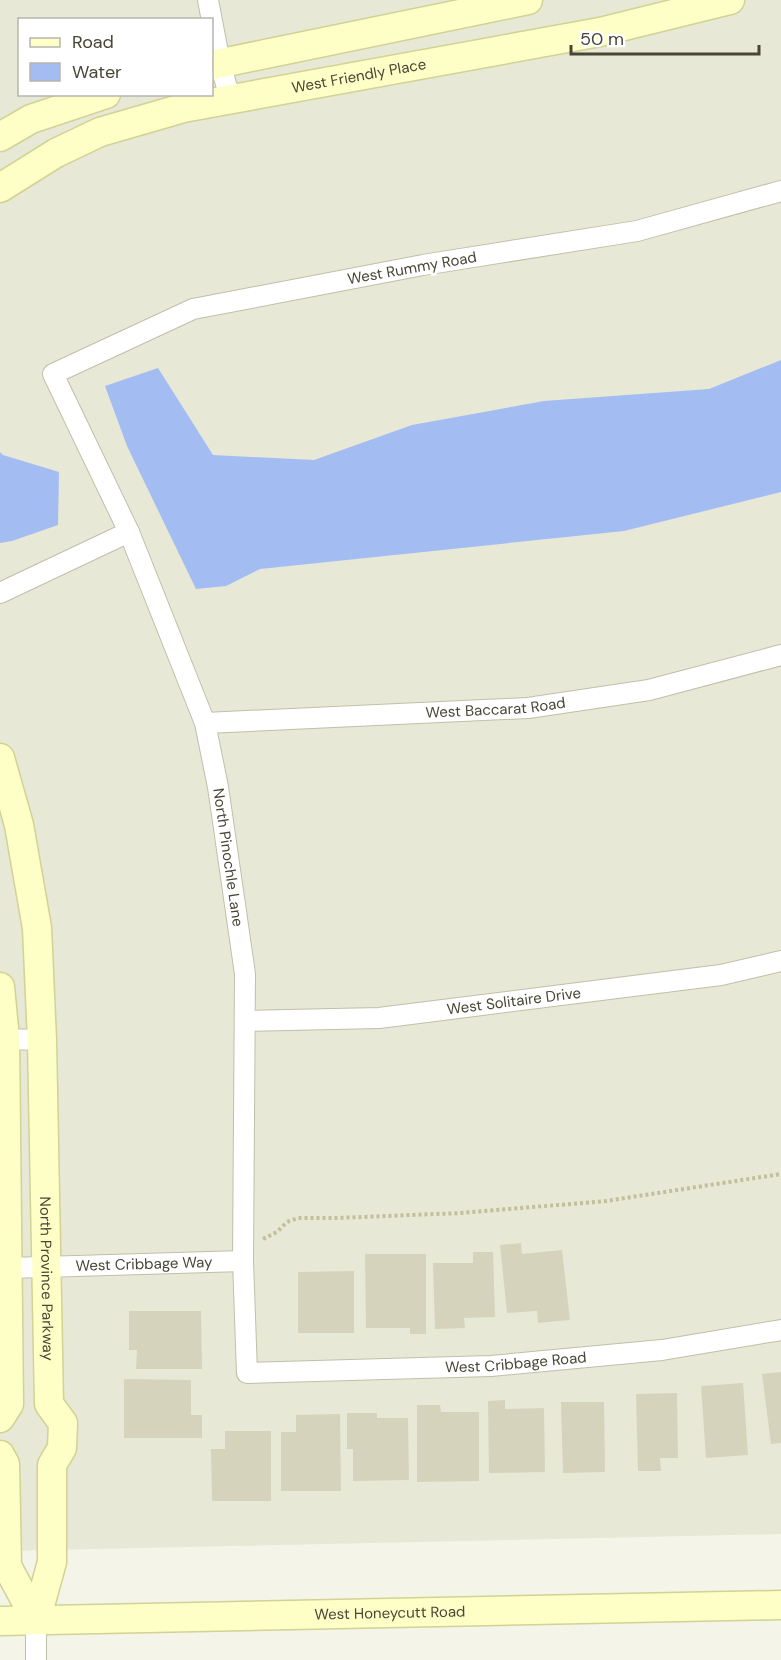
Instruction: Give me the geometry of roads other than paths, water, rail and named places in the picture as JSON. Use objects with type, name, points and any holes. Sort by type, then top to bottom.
[{"type":"street","points":[[208,0],[210,18]]},
{"type":"street","points":[[216,64],[528,0]]},
{"type":"street","name":"West Friendly Place","points":[[0,188],[56,153],[100,132],[183,108],[600,32],[724,1]]},
{"type":"street","points":[[213,40],[216,64],[230,98]]},
{"type":"street","points":[[0,138],[31,119],[100,96]]},
{"type":"street","name":"West Rummy Road","points":[[53,374],[193,309],[423,265],[637,231],[781,192]]},
{"type":"street","name":"North Pinochle Lane","points":[[53,374],[129,532],[205,723],[218,787],[245,975],[243,1261],[247,1373]]},
{"type":"street","points":[[0,593],[129,532]]},
{"type":"street","name":"West Baccarat Road","points":[[205,723],[528,708],[649,690],[781,656]]},
{"type":"street","name":"North Province Parkway","points":[[0,758],[19,825],[37,928],[42,1040],[49,1404],[63,1423],[62,1448],[52,1465],[52,1562],[36,1620]]},
{"type":"street","name":"West Solitaire Drive","points":[[245,1021],[379,1018],[721,975],[781,961]]},
{"type":"street","points":[[0,987],[9,1268],[9,1404],[0,1418]]},
{"type":"street","points":[[2,1039],[42,1040]]},
{"type":"street","name":"West Cribbage Way","points":[[9,1268],[243,1261]]},
{"type":"street","name":"West Cribbage Road","points":[[247,1373],[492,1366],[662,1350],[781,1330]]},
{"type":"street","points":[[0,1455],[5,1464],[7,1566],[36,1620],[36,1660]]},
{"type":"street","name":"West Honeycutt Road","points":[[0,1620],[781,1605]]},
{"type":"water","points":[[781,360],[781,492],[624,531],[260,569],[226,586],[196,589],[127,446],[105,386],[158,368],[213,455],[314,460],[412,425],[544,401],[709,389]]},
{"type":"water","points":[[0,452],[3,455],[59,472],[58,525],[0,543]]}]
